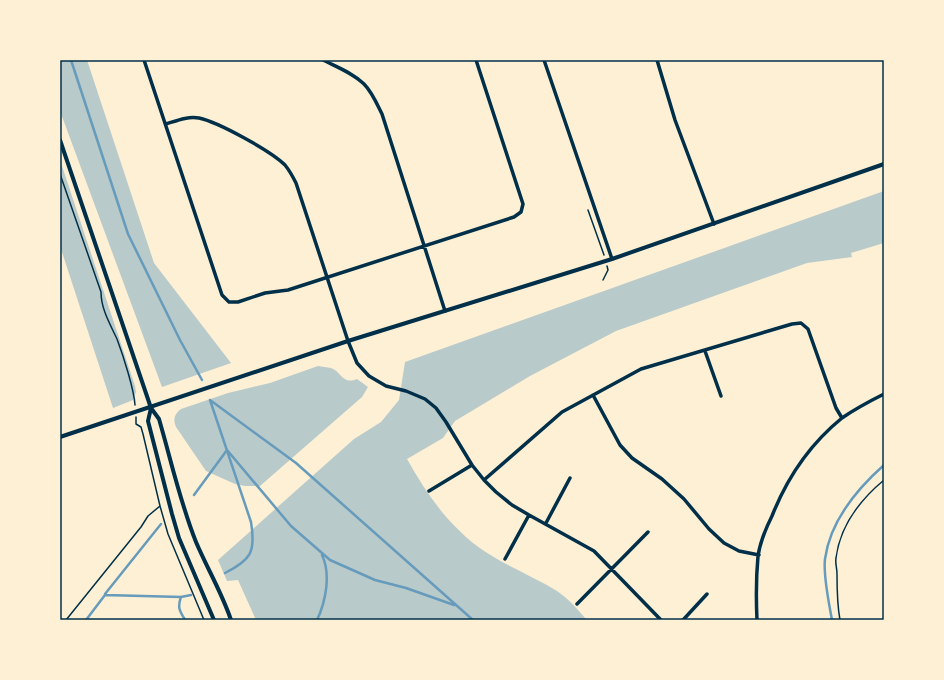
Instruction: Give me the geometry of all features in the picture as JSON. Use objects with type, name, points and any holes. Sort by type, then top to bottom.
[{"type":"street","points":[[144,60],[222,295],[229,302],[238,302],[265,293],[288,290],[327,278],[514,217],[521,212],[523,204],[476,60]]},
{"type":"street","points":[[323,60],[348,73],[364,84],[373,96],[382,114],[445,311]]},
{"type":"street","points":[[544,60],[612,259]]},
{"type":"street","points":[[657,60],[675,120],[714,224]]},
{"type":"street","points":[[166,124],[182,119],[198,118],[218,125],[271,154],[285,165],[296,183],[348,341],[357,363],[369,376],[386,386],[406,391],[425,399],[436,408],[472,465],[484,480],[501,496],[529,515],[546,523],[594,551],[613,569],[660,620]]},
{"type":"street","points":[[60,140],[151,408],[159,419],[196,542],[223,598],[231,620]]},
{"type":"street","points":[[60,437],[151,408],[348,341],[612,259],[884,164]]},
{"type":"street","points":[[484,480],[562,412],[641,369],[792,324],[801,323],[808,328],[836,408],[842,418]]},
{"type":"street","points":[[705,351],[721,396]]},
{"type":"street","points":[[757,620],[755,590],[759,555],[768,525],[781,494],[800,463],[842,418],[869,401],[884,394]]},
{"type":"street","points":[[593,395],[620,445],[632,458],[662,479],[684,499],[709,529],[724,543],[739,550],[759,555]]},
{"type":"street","points":[[151,408],[148,421],[172,514],[182,544],[214,620]]},
{"type":"street","points":[[429,491],[472,465]]},
{"type":"street","points":[[546,523],[570,478]]},
{"type":"street","points":[[505,559],[529,515]]},
{"type":"street","points":[[577,604],[648,532]]},
{"type":"street","points":[[683,620],[707,594]]},
{"type":"path","points":[[60,174],[101,292],[106,316],[117,339],[125,363],[135,398],[136,424],[141,427],[168,534],[204,620]]},
{"type":"path","points":[[603,280],[608,269],[605,261]]},
{"type":"path","points":[[840,620],[836,581],[836,559],[838,548],[845,529],[856,508],[884,480]]},
{"type":"path","points":[[66,620],[141,527],[148,516],[160,506]]},
{"type":"shaded area","points":[[60,60],[87,60],[154,263],[231,363],[162,387],[60,111]]},
{"type":"shaded area","points":[[60,160],[135,386],[136,392],[133,400],[113,408],[60,246]]},
{"type":"shaded area","points":[[884,191],[884,243],[851,253],[852,257],[807,263],[616,331],[530,376],[455,421],[443,438],[407,459],[429,495],[446,517],[466,537],[496,558],[557,591],[587,620],[256,620],[238,580],[227,581],[218,560],[354,439],[381,422],[399,400],[405,362]]},
{"type":"shaded area","points":[[318,366],[331,368],[345,379],[357,379],[368,387],[362,397],[260,486],[235,484],[206,471],[176,427],[175,417],[181,409],[228,393],[270,383]]},
{"type":"waterway","points":[[71,60],[128,234],[180,340],[202,380]]},
{"type":"waterway","points":[[210,400],[296,463],[473,620]]},
{"type":"waterway","points":[[210,400],[251,522],[253,541],[250,554],[246,559],[241,564],[225,573]]},
{"type":"waterway","points":[[194,495],[227,450],[291,526],[330,560],[375,580],[406,588],[454,605]]},
{"type":"waterway","points":[[832,620],[825,573],[825,559],[828,545],[846,507],[864,485],[884,465]]},
{"type":"waterway","points":[[105,594],[161,524]]},
{"type":"waterway","points":[[317,620],[325,596],[327,579],[325,562],[322,555]]},
{"type":"waterway","points":[[86,620],[105,595],[181,597],[191,595]]},
{"type":"waterway","points":[[181,597],[179,604],[185,620]]}]
